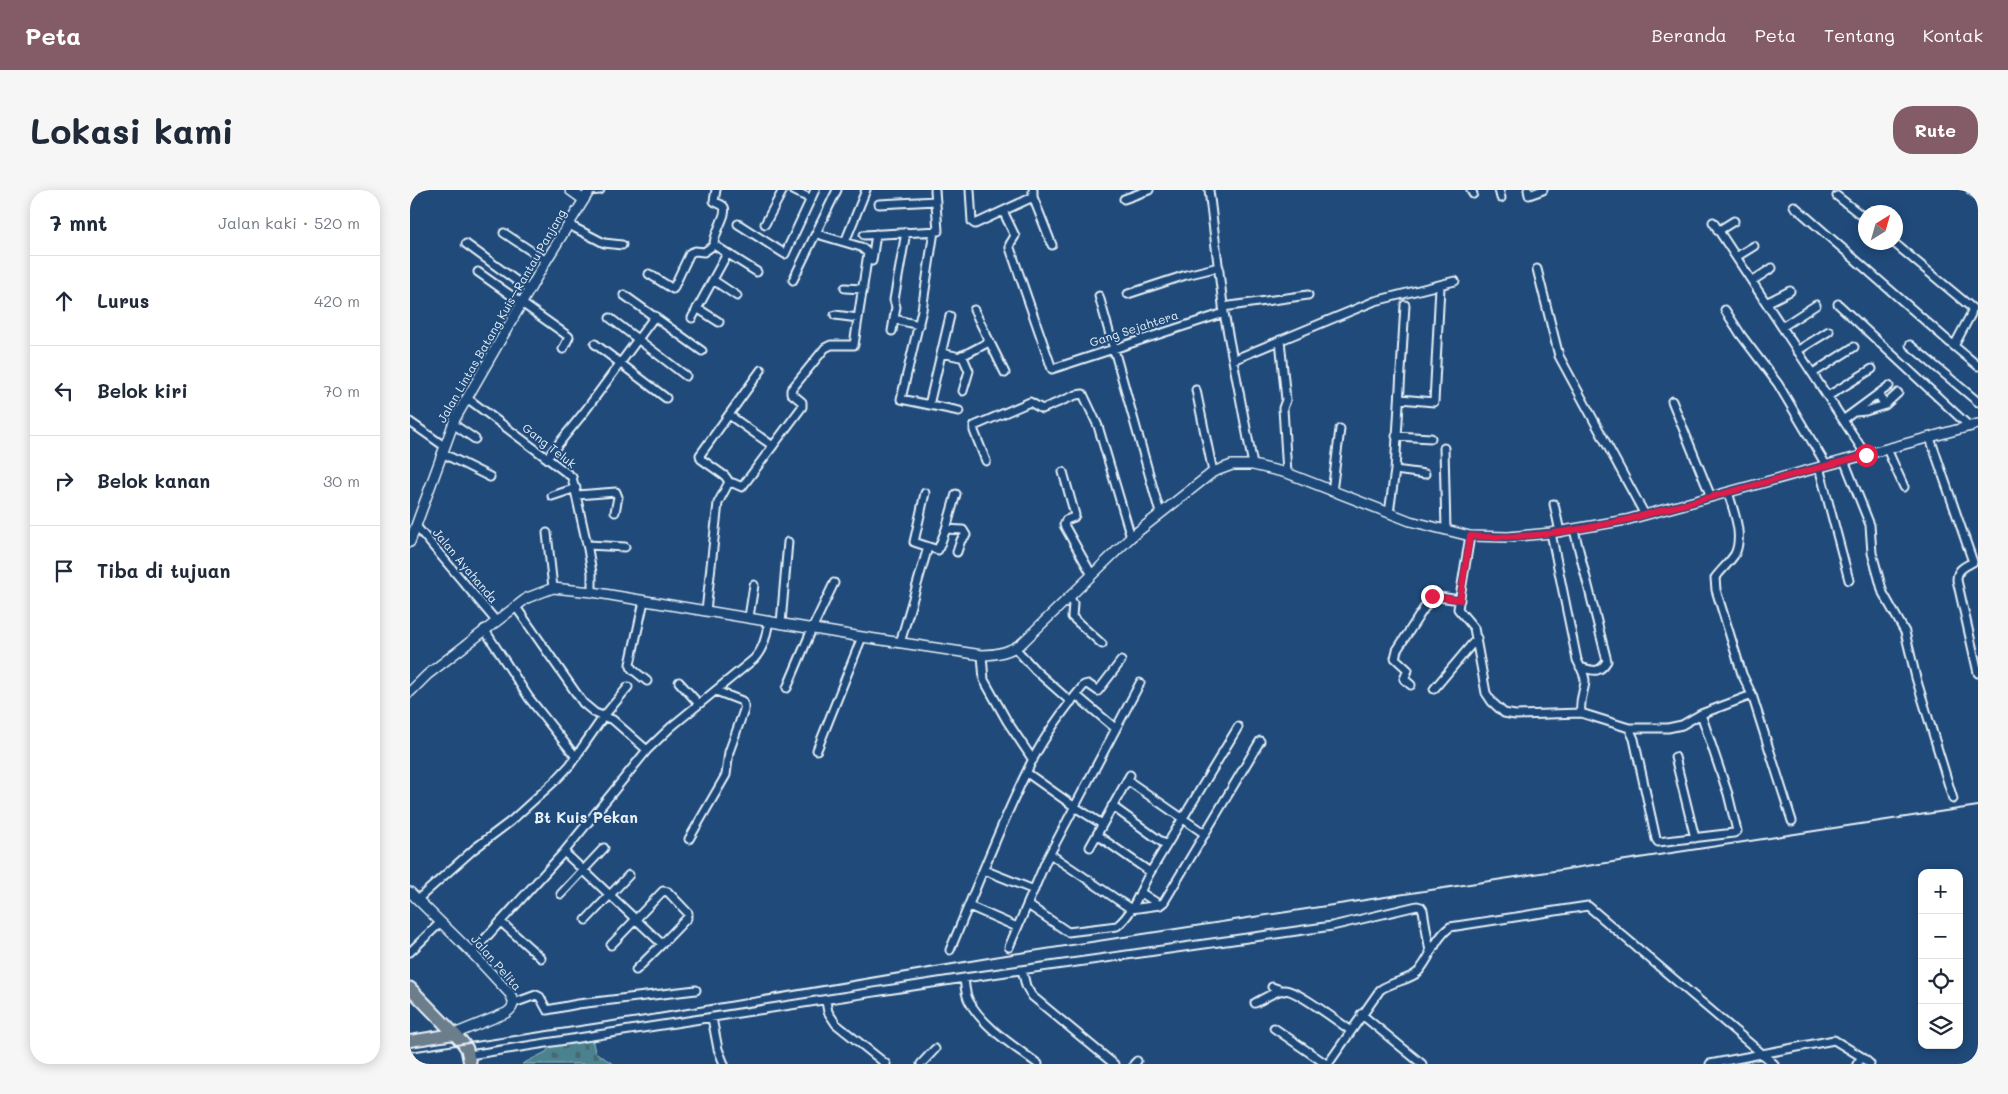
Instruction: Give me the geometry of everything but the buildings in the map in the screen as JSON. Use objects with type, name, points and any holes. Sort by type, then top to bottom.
[{"type":"highway","points":[[410,988],[467,1049],[470,1060]]},
{"type":"main road","points":[[410,1041],[454,1034]]},
{"type":"street","points":[[570,190],[584,200]]},
{"type":"street","points":[[590,191],[600,190]]},
{"type":"street","points":[[714,245],[714,236],[725,213],[724,207],[713,200],[716,190]]},
{"type":"street","points":[[764,224],[783,190]]},
{"type":"street","points":[[793,190],[811,199]]},
{"type":"street","points":[[738,224],[785,254],[815,190]]},
{"type":"street","points":[[793,280],[837,190]]},
{"type":"street","points":[[845,242],[866,190]]},
{"type":"street","points":[[864,235],[938,231],[935,190]]},
{"type":"street","points":[[970,190],[973,224],[1003,211],[1033,193],[1052,245]]},
{"type":"street","points":[[1124,199],[1149,190]]},
{"type":"street","points":[[1209,190],[1224,310],[1253,465]]},
{"type":"street","points":[[1528,190],[1529,195],[1543,190]]},
{"type":"street","points":[[1971,190],[1978,195]]},
{"type":"street","name":"Jalan Lintas Batang Kuis–Rantau Panjang","points":[[410,542],[453,424],[546,261],[590,191]]},
{"type":"street","points":[[1837,196],[1858,213]]},
{"type":"street","points":[[879,204],[936,201]]},
{"type":"street","points":[[1794,206],[1978,366]]},
{"type":"street","name":"Gang Sejahtera","points":[[1003,211],[1015,236],[1010,244],[1010,248],[1052,369],[1224,310],[1308,295]]},
{"type":"street","points":[[1718,231],[1734,221]]},
{"type":"street","points":[[1713,222],[1866,455]]},
{"type":"street","points":[[569,225],[604,243],[622,245]]},
{"type":"street","points":[[934,231],[919,325],[901,399],[958,412]]},
{"type":"street","points":[[892,331],[896,306],[894,300],[906,232]]},
{"type":"street","points":[[504,233],[546,261]]},
{"type":"street","points":[[761,370],[700,456],[701,459],[725,476],[730,483],[742,487],[804,404],[791,393],[793,386],[828,345],[854,346],[868,253],[861,247],[817,234]]},
{"type":"street","points":[[866,300],[876,234]]},
{"type":"street","points":[[466,244],[530,290]]},
{"type":"street","points":[[714,245],[756,272]]},
{"type":"street","points":[[649,274],[673,289],[690,253],[695,251],[704,252],[714,245]]},
{"type":"street","points":[[1736,257],[1754,246]]},
{"type":"street","points":[[1903,250],[1972,308],[1971,314],[1954,346]]},
{"type":"street","points":[[692,318],[727,254]]},
{"type":"street","points":[[1128,294],[1186,274],[1218,267]]},
{"type":"street","points":[[1752,282],[1772,268]]},
{"type":"street","points":[[1537,269],[1559,356],[1645,515]]},
{"type":"street","points":[[478,272],[568,336],[563,349]]},
{"type":"street","points":[[713,280],[738,296]]},
{"type":"street","points":[[1233,360],[1376,301],[1455,282]]},
{"type":"street","points":[[1400,399],[1434,402],[1440,287]]},
{"type":"street","points":[[845,288],[863,290]]},
{"type":"street","points":[[1766,304],[1790,291]]},
{"type":"street","points":[[624,295],[702,351]]},
{"type":"street","points":[[1099,296],[1112,348],[1160,513]]},
{"type":"street","points":[[1838,304],[1974,426]]},
{"type":"street","points":[[1389,513],[1395,470],[1405,305]]},
{"type":"street","points":[[1782,327],[1816,306]]},
{"type":"street","points":[[697,308],[719,322]]},
{"type":"street","points":[[974,310],[1005,373]]},
{"type":"street","points":[[1725,310],[1741,335],[1778,384],[1823,466],[1849,580]]},
{"type":"street","points":[[836,315],[858,318]]},
{"type":"street","points":[[547,458],[585,412],[655,316]]},
{"type":"street","points":[[929,405],[950,316]]},
{"type":"street","points":[[610,318],[686,376]]},
{"type":"street","points":[[894,319],[919,325]]},
{"type":"street","points":[[1798,351],[1828,331]]},
{"type":"street","points":[[1280,340],[1286,400],[1283,408],[1287,473]]},
{"type":"street","points":[[942,353],[960,357],[989,342]]},
{"type":"street","points":[[595,344],[666,398]]},
{"type":"street","points":[[1910,345],[1978,402]]},
{"type":"street","points":[[1813,373],[1854,347]]},
{"type":"street","points":[[962,355],[969,370],[963,391]]},
{"type":"street","points":[[1828,396],[1872,369]]},
{"type":"street","points":[[1843,420],[1889,386]]},
{"type":"street","points":[[1196,390],[1213,472]]},
{"type":"street","points":[[1855,412],[1866,411],[1885,405],[1898,393]]},
{"type":"street","points":[[986,461],[974,431],[974,426],[1030,402],[1042,409],[1083,394],[1098,426],[1131,537]]},
{"type":"street","points":[[1878,394],[1885,405]]},
{"type":"street","name":"Gang Teluk","points":[[468,398],[570,475],[576,492],[588,545],[592,573],[592,592]]},
{"type":"street","points":[[1672,401],[1711,496]]},
{"type":"street","points":[[729,415],[774,446]]},
{"type":"street","points":[[410,422],[443,450],[490,477]]},
{"type":"street","points":[[453,424],[475,439]]},
{"type":"street","points":[[410,692],[426,675],[484,629],[538,592],[553,588],[592,592],[900,643],[982,655],[995,655],[1015,648],[1131,537],[1160,513],[1213,472],[1232,465],[1253,465],[1287,473],[1332,492],[1432,528],[1470,536],[1498,537],[1602,526],[1974,426]]},
{"type":"street","points":[[1332,492],[1340,430]]},
{"type":"street","points":[[1396,436],[1431,438]]},
{"type":"street","points":[[1930,438],[1976,562],[1960,569],[1957,580],[1978,673]]},
{"type":"street","points":[[1444,448],[1446,530]]},
{"type":"street","points":[[1887,449],[1904,487]]},
{"type":"street","points":[[1844,460],[1870,525],[1872,553],[1883,593],[1905,632],[1916,678],[1953,799]]},
{"type":"street","points":[[1395,470],[1425,474]]},
{"type":"street","points":[[1063,472],[1075,515],[1066,520],[1064,525],[1092,575]]},
{"type":"street","points":[[706,611],[718,503],[730,483]]},
{"type":"street","points":[[552,496],[576,492],[616,492],[618,497],[615,512]]},
{"type":"street","points":[[1728,492],[1737,524],[1737,546],[1732,558],[1715,578],[1714,584],[1742,674],[1752,695],[1792,821]]},
{"type":"street","points":[[925,493],[914,542],[939,550],[956,494]]},
{"type":"street","points":[[1554,504],[1556,532],[1580,667],[1585,682],[1580,698],[1581,713]]},
{"type":"street","name":"Jalan Ayahanda","points":[[416,526],[496,621]]},
{"type":"street","points":[[946,529],[963,530],[966,533],[965,537],[960,540],[957,552]]},
{"type":"street","points":[[1574,530],[1608,661],[1602,669],[1596,671],[1580,667]]},
{"type":"street","points":[[547,533],[553,588]]},
{"type":"street","points":[[1470,536],[1459,611],[1471,623],[1477,638],[1486,693],[1492,702],[1504,713],[1515,715],[1581,713],[1630,728],[1668,728],[1682,725],[1701,714],[1752,695]]},
{"type":"street","points":[[781,623],[788,542]]},
{"type":"street","points":[[588,545],[624,546]]},
{"type":"street","points":[[900,643],[928,547]]},
{"type":"street","points":[[787,688],[834,583]]},
{"type":"street","points":[[749,618],[754,585]]},
{"type":"street","points":[[1411,685],[1404,679],[1409,671],[1395,658],[1398,650],[1432,596],[1460,600]]},
{"type":"street","points":[[1069,597],[1073,603],[1072,617],[1102,644]]},
{"type":"street","points":[[644,601],[630,664],[632,669],[647,680]]},
{"type":"street","points":[[516,607],[584,704],[595,713],[622,726],[647,750]]},
{"type":"street","points":[[472,953],[564,852],[647,750],[699,704],[750,664],[760,652],[769,621]]},
{"type":"street","points":[[484,629],[529,698],[576,757]]},
{"type":"street","points":[[817,750],[862,637]]},
{"type":"street","points":[[1434,689],[1477,638]]},
{"type":"street","points":[[1015,648],[1036,671],[1071,702]]},
{"type":"street","points":[[982,655],[984,680],[1007,721],[1033,760]]},
{"type":"street","points":[[950,950],[1033,760],[1085,684],[1095,691],[1099,691],[1121,661]]},
{"type":"street","points":[[679,682],[699,704]]},
{"type":"street","points":[[1010,946],[1050,854],[1140,683]]},
{"type":"street","points":[[418,899],[556,780],[576,757],[604,716],[628,687]]},
{"type":"street","points":[[689,839],[726,775],[729,752],[744,710],[742,701],[716,691]]},
{"type":"street","points":[[1077,696],[1115,728]]},
{"type":"street","points":[[1630,728],[1656,839],[1661,842],[1734,833],[1737,829],[1728,794],[1701,714]]},
{"type":"street","points":[[1028,905],[1066,931],[1117,926],[1131,909],[1166,844],[1238,727]]},
{"type":"street","points":[[1050,854],[1131,909],[1160,906],[1260,740]]},
{"type":"street","points":[[1676,757],[1695,838]]},
{"type":"street","points":[[1027,773],[1102,824]]},
{"type":"street","points":[[1090,847],[1129,778],[1205,834]]},
{"type":"street","points":[[1112,806],[1166,844]]},
{"type":"street","points":[[1096,835],[1150,872]]},
{"type":"street","points":[[561,894],[604,848]]},
{"type":"street","points":[[564,852],[662,944]]},
{"type":"street","points":[[984,870],[1034,890]]},
{"type":"street","points":[[586,920],[628,875]]},
{"type":"street","points":[[611,945],[660,892],[665,891],[688,915],[636,970]]},
{"type":"street","name":"Jalan Pelita","points":[[410,892],[472,953],[510,994],[514,1003],[506,1013],[454,1034]]},
{"type":"street","points":[[1140,892],[1160,906]]},
{"type":"street","points":[[969,906],[1018,927]]},
{"type":"street","points":[[470,1060],[712,1018],[964,978],[1332,926],[1415,906],[1422,908],[1430,952]]},
{"type":"street","points":[[1274,1028],[1327,1064],[1380,990],[1389,984],[1410,978],[1418,972],[1445,932],[1454,926],[1588,906],[1774,1064]]},
{"type":"street","points":[[410,952],[440,922]]},
{"type":"street","points":[[501,922],[541,958]]},
{"type":"street","points":[[1022,970],[1026,986],[1032,996],[1114,1064]]},
{"type":"street","points":[[964,978],[968,998],[974,1008],[998,1032],[1038,1064]]},
{"type":"street","points":[[1272,987],[1304,999],[1350,1030]]},
{"type":"street","points":[[514,1003],[537,996],[547,1010],[578,1004],[696,990]]},
{"type":"street","points":[[1255,1003],[1281,990],[1287,990],[1299,995],[1350,1030]]},
{"type":"street","points":[[826,1001],[828,1012],[836,1024],[886,1064]]},
{"type":"street","points":[[1362,1014],[1422,1064]]},
{"type":"street","points":[[712,1018],[718,1049],[724,1064]]},
{"type":"street","points":[[1710,1064],[1834,1040],[1870,1064]]},
{"type":"street","points":[[922,1064],[935,1049]]},
{"type":"street","points":[[1857,1064],[1862,1057]]},
{"type":"green space","points":[[592,1038],[595,1052],[613,1064],[522,1064],[546,1052],[551,1045]]},
{"type":"railway","points":[[410,1052],[652,1015],[1000,956],[1978,806]]},
{"type":"district","name":"Bt Kuis Pekan","points":[[586,818]]},
{"type":"route","points":[[1432,596],[1460,600],[1470,536],[1508,537],[1595,527],[1866,455]]}]
